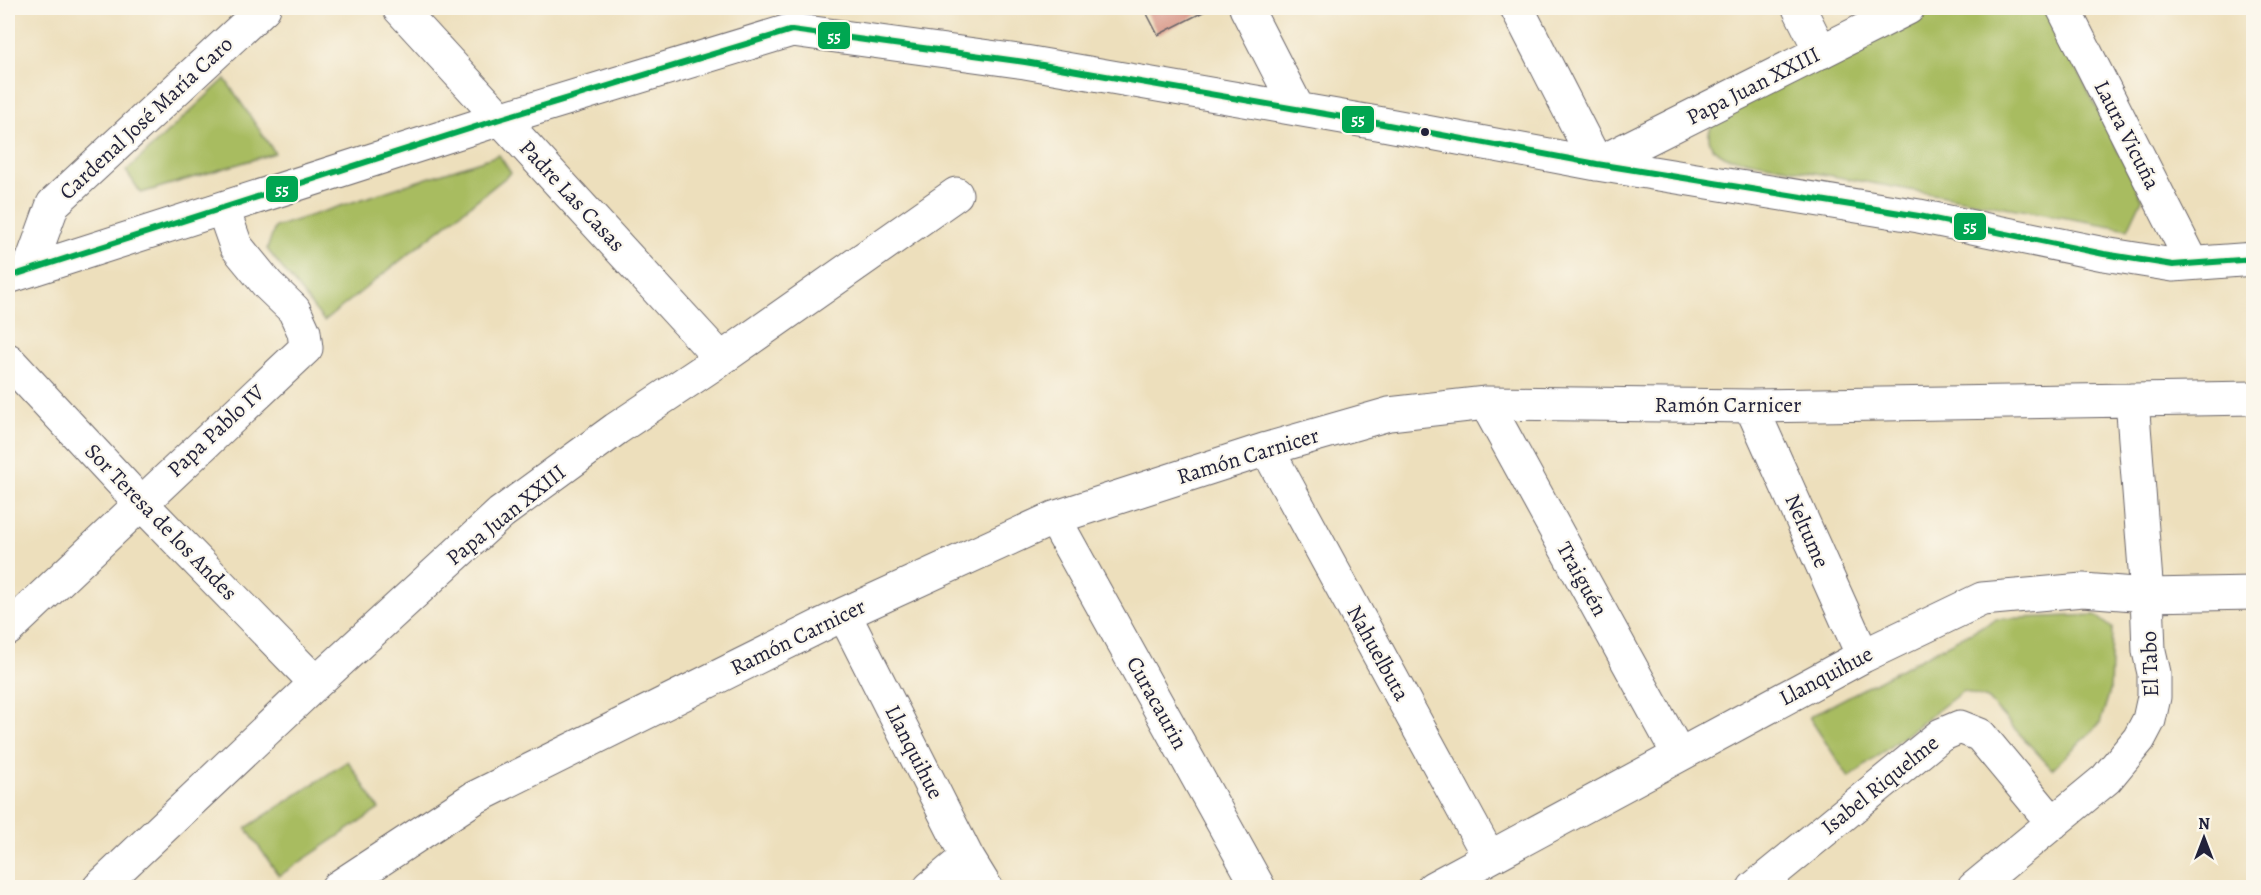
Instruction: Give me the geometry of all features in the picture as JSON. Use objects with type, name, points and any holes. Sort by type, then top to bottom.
[{"type":"street","name":"Cardenal José María Caro","points":[[18,274],[53,204],[264,8]]},
{"type":"street","name":"Padre Las Casas","points":[[399,8],[721,359]]},
{"type":"street","points":[[18,274],[500,119],[817,8]]},
{"type":"street","points":[[1246,8],[1298,109]]},
{"type":"street","points":[[1517,8],[1597,164]]},
{"type":"street","points":[[1799,8],[1821,52]]},
{"type":"street","name":"Papa Juan XXIII","points":[[1597,164],[1908,8]]},
{"type":"street","name":"Laura Vicuña","points":[[2063,8],[2192,262]]},
{"type":"street","points":[[791,19],[1597,164],[1919,216],[2104,254],[2172,265],[2253,259]]},
{"type":"street","name":"Papa Juan XXIII","points":[[99,888],[316,683],[501,513],[616,429],[721,359],[956,194]]},
{"type":"street","name":"Papa Pablo IV","points":[[8,629],[140,502],[306,348],[304,332],[294,310],[268,285],[236,246],[223,209]]},
{"type":"street","name":"Sor Teresa de los Andes","points":[[8,360],[140,502],[316,683]]},
{"type":"street","name":"Ramón Carnicer","points":[[337,888],[474,798],[844,614],[1054,518],[1267,449],[1389,414],[1486,403],[1751,406],[2253,398]]},
{"type":"street","name":"El Tabo","points":[[1974,888],[2106,779],[2139,739],[2149,720],[2154,697],[2154,673],[2149,651],[2132,400]]},
{"type":"street","name":"Traiguén","points":[[1486,403],[1679,755]]},
{"type":"street","name":"Neltume","points":[[1751,406],[1863,656]]},
{"type":"street","name":"Nahuelbuta","points":[[1267,449],[1488,857]]},
{"type":"street","name":"Curacaurin","points":[[1054,518],[1259,888]]},
{"type":"street","name":"Llanquihue","points":[[1433,888],[1863,656],[1982,599],[2083,590],[2147,595],[2253,593]]},
{"type":"street","name":"Llanquihue","points":[[844,614],[967,857],[986,888]]},
{"type":"street","name":"Isabel Riquelme","points":[[1754,888],[1941,735],[1960,728],[1980,735],[2053,823]]},
{"type":"street","points":[[930,888],[967,857]]},
{"type":"green space","points":[[1935,8],[2047,8],[2142,199],[2128,229],[1726,157],[1713,149],[1709,133],[1718,118]]},
{"type":"green space","points":[[225,79],[275,153],[141,193],[126,171]]},
{"type":"green space","points":[[499,155],[511,173],[324,321],[267,249],[275,227]]},
{"type":"green space","points":[[2095,615],[2112,628],[2110,691],[2100,723],[2052,769],[1987,699],[1963,691],[1849,778],[1809,717],[1996,619]]},
{"type":"green space","points":[[348,761],[379,809],[279,876],[246,828]]},
{"type":"building","points":[[1144,8],[1211,8],[1158,35]]},
{"type":"transit line","name":"55","points":[[8,277],[500,119],[792,30],[1025,62],[1383,124],[1597,164],[1919,216],[2104,254],[2173,265],[2254,259]]}]
